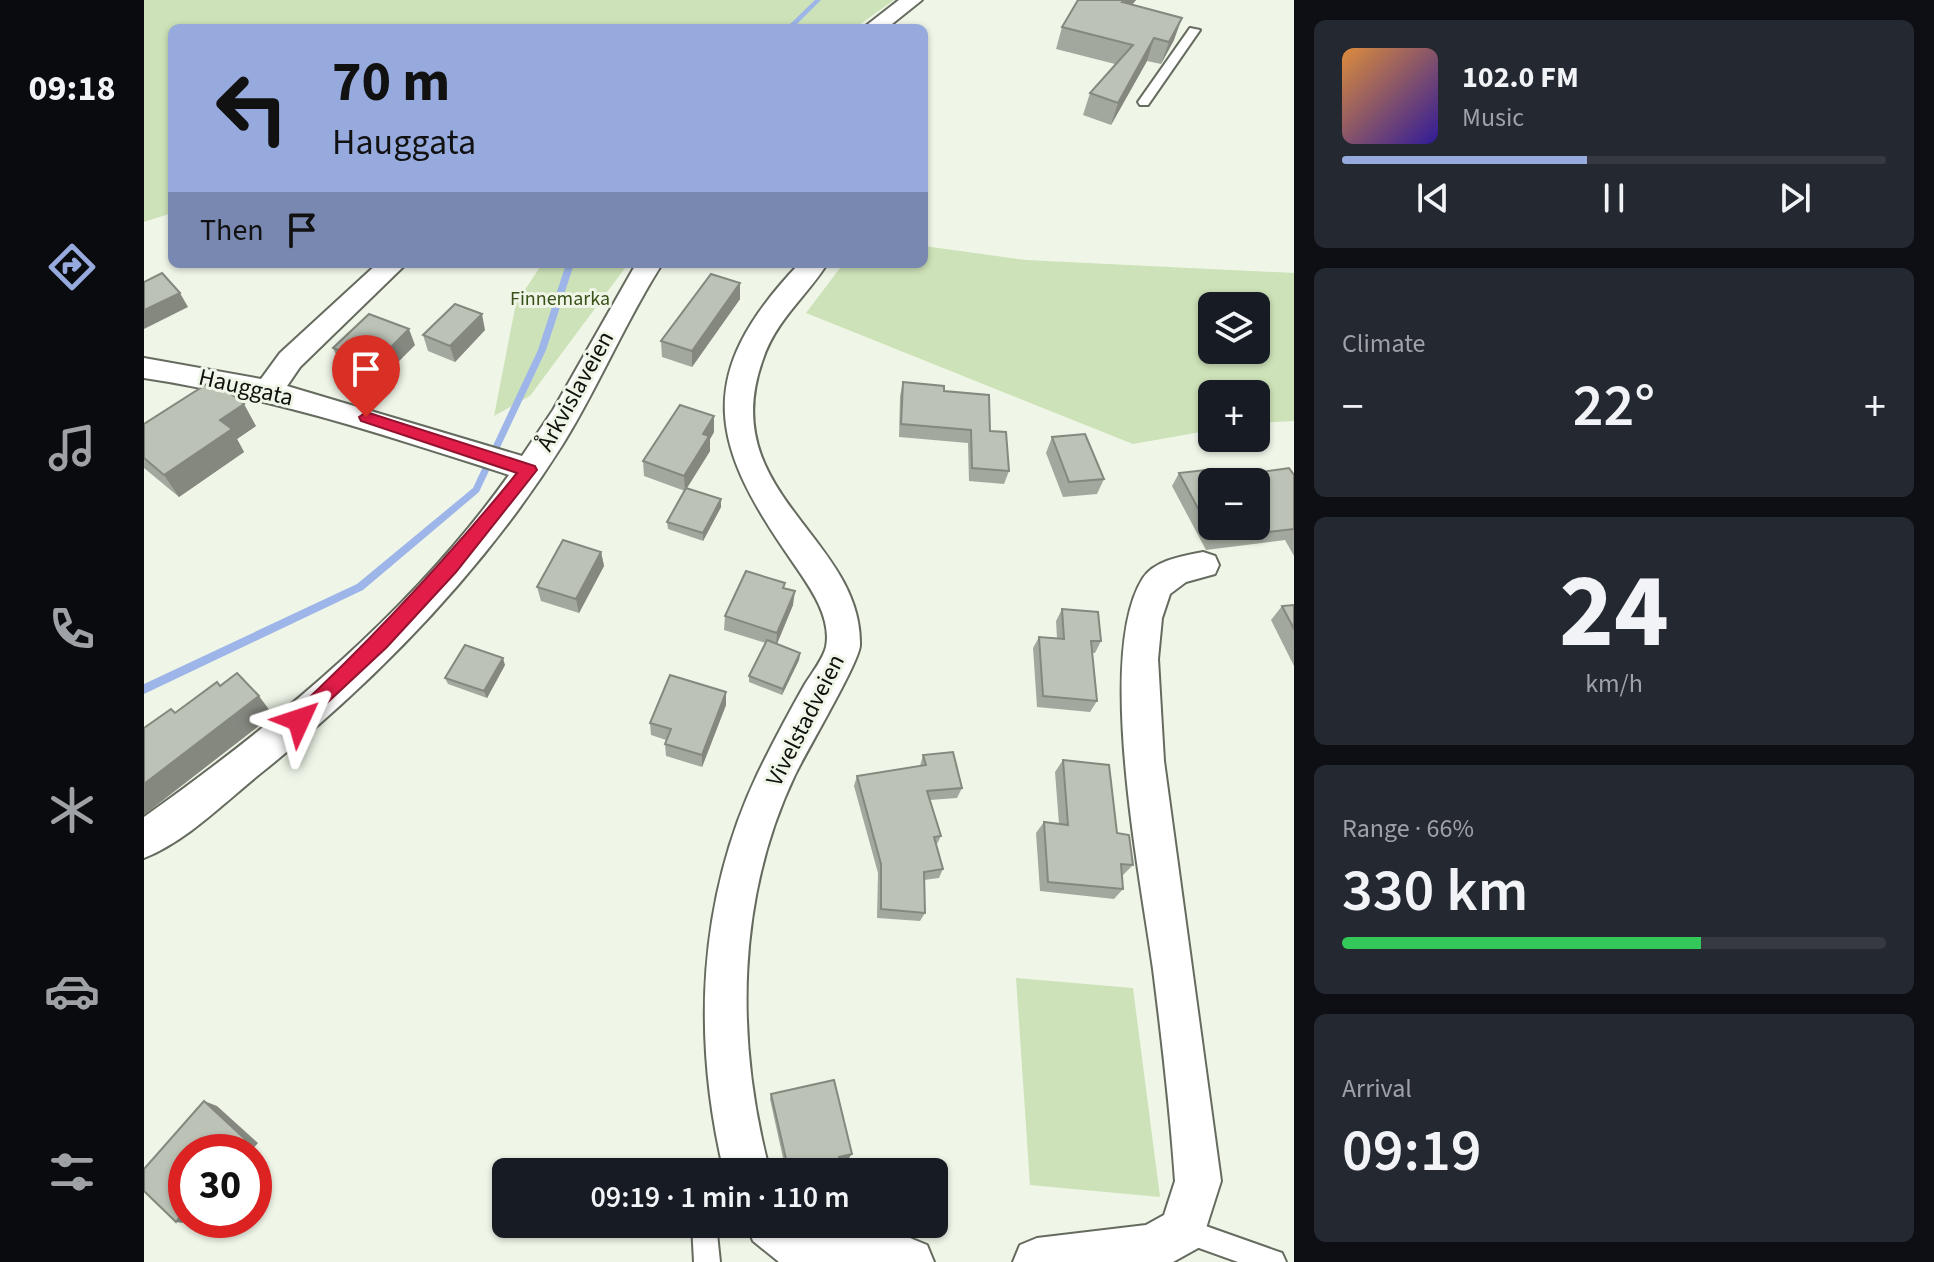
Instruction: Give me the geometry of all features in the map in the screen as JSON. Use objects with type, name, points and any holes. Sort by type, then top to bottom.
[{"type":"street","points":[[879,24],[912,0]]},
{"type":"street","points":[[269,390],[296,354],[389,268]]},
{"type":"street","name":"Årkvislaveien","points":[[144,840],[259,755],[319,703],[450,567],[507,463],[570,406],[618,314],[647,268]]},
{"type":"street","name":"Vivelstadveien","points":[[735,1158],[728,996],[730,935],[737,891],[762,806],[800,726],[843,650],[844,640],[838,608],[829,590],[751,471],[743,447],[738,409],[743,373],[754,339],[785,293],[810,268]]},
{"type":"street","name":"Hauggata","points":[[144,368],[269,390],[507,463]]},
{"type":"street","points":[[1037,1262],[1152,1248],[1183,1230],[1198,1181],[1146,759],[1142,646],[1155,589],[1173,572],[1203,565]]},
{"type":"street","points":[[784,1238],[843,1260],[910,1262]]},
{"type":"lane","points":[[1144,102],[1194,30]]},
{"type":"lane","points":[[1183,1230],[1273,1262]]},
{"type":"lane","points":[[705,1238],[707,1262]]},
{"type":"green space","points":[[144,0],[894,0],[861,24],[168,24],[168,214],[144,222]]},
{"type":"green space","points":[[928,247],[1026,260],[1294,273],[1294,421],[1270,422],[1270,380],[1198,380],[1198,432],[1133,444],[806,313],[840,268],[928,268]]},
{"type":"green space","name":"Finnemarka","points":[[539,268],[625,268],[530,396],[494,416],[516,303]]},
{"type":"green space","points":[[1016,978],[1133,988],[1160,1197],[1030,1185]]},
{"type":"building","points":[[1078,0],[1124,0],[1122,2],[1182,18],[1169,42],[1154,38],[1118,103],[1090,93],[1133,45],[1062,27]]},
{"type":"building","points":[[162,273],[180,293],[144,310],[144,282]]},
{"type":"building","points":[[711,274],[740,283],[692,351],[661,341]]},
{"type":"building","points":[[455,304],[482,314],[450,346],[423,335]]},
{"type":"building","points":[[369,314],[409,329],[374,364],[333,348]]},
{"type":"building","points":[[213,380],[244,404],[220,420],[232,429],[164,475],[144,458],[144,424]]},
{"type":"building","points":[[903,382],[944,386],[944,391],[989,395],[990,431],[1006,432],[1009,471],[972,468],[971,430],[901,424]]},
{"type":"building","points":[[680,405],[714,416],[703,434],[709,436],[684,476],[643,461]]},
{"type":"building","points":[[1085,434],[1104,479],[1069,482],[1052,437]]},
{"type":"building","points":[[1289,468],[1294,475],[1294,529],[1270,532],[1270,471]]},
{"type":"building","points":[[1198,471],[1198,508],[1179,473]]},
{"type":"building","points":[[686,488],[721,499],[703,533],[667,522]]},
{"type":"building","points":[[563,540],[601,552],[576,599],[537,587]]},
{"type":"building","points":[[746,571],[785,583],[783,588],[795,591],[777,633],[725,616]]},
{"type":"building","points":[[1294,605],[1294,629],[1282,606]]},
{"type":"building","points":[[1062,609],[1098,612],[1101,641],[1091,641],[1097,701],[1043,696],[1039,637],[1064,639]]},
{"type":"building","points":[[767,640],[800,653],[783,689],[749,676]]},
{"type":"building","points":[[465,645],[503,658],[484,691],[445,678]]},
{"type":"building","points":[[237,673],[259,696],[144,784],[144,728],[171,709],[175,713],[217,682],[220,686]]},
{"type":"building","points":[[670,675],[726,692],[702,755],[665,744],[671,729],[650,723]]},
{"type":"building","points":[[953,752],[962,788],[927,791],[941,836],[934,837],[943,869],[924,872],[925,913],[881,909],[881,864],[857,776],[926,765],[923,755]]},
{"type":"building","points":[[1063,760],[1109,765],[1117,833],[1129,835],[1133,865],[1121,864],[1123,889],[1048,882],[1044,822],[1068,825]]},
{"type":"building","points":[[834,1080],[852,1154],[839,1158],[786,1158],[771,1094]]},
{"type":"building","points":[[204,1101],[240,1134],[175,1134]]},
{"type":"building","points":[[168,1142],[168,1214],[144,1191],[144,1169]]},
{"type":"waterway","points":[[793,24],[818,0]]},
{"type":"waterway","points":[[144,689],[360,587],[476,490],[542,350],[569,268]]},
{"type":"route","points":[[299,720],[381,642],[484,528],[529,470],[366,417]]}]
